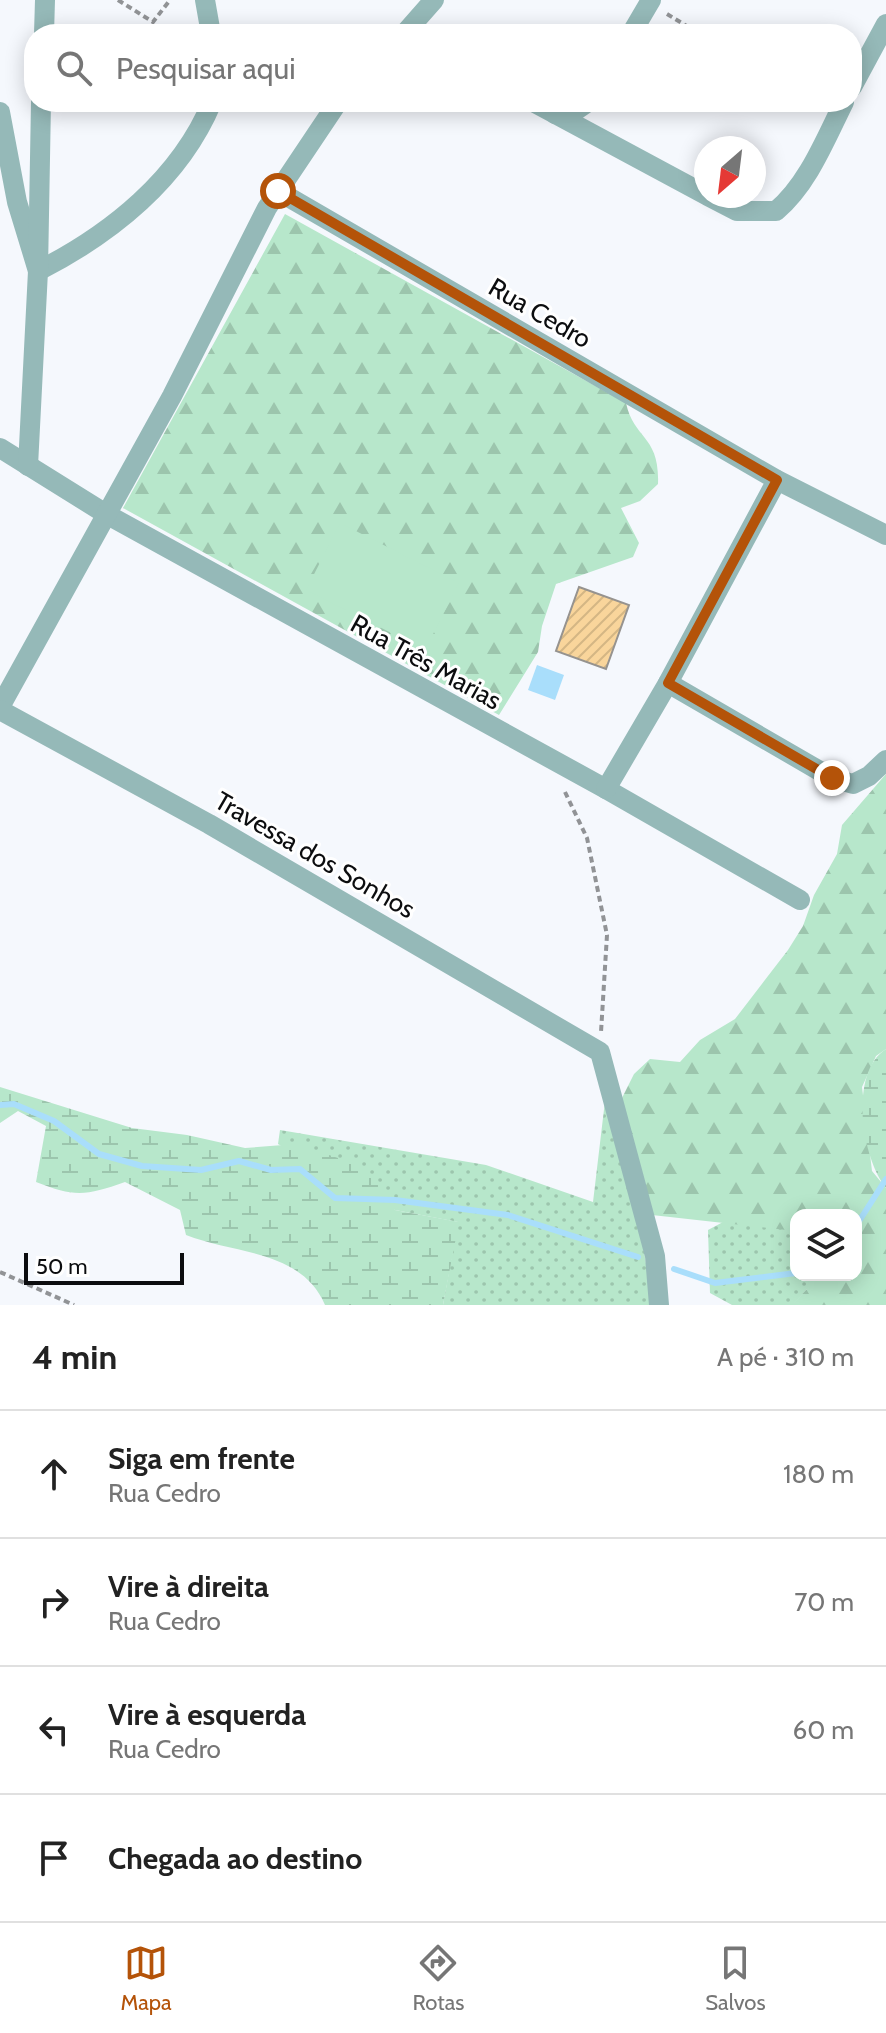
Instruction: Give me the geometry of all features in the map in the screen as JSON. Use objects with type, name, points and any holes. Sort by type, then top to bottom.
[{"type":"street","points":[[44,24],[45,0]]},
{"type":"street","points":[[205,0],[209,24]]},
{"type":"street","points":[[413,24],[434,0]]},
{"type":"street","points":[[637,24],[650,2]]},
{"type":"street","points":[[862,68],[886,24]]},
{"type":"street","points":[[0,112],[17,202],[38,271]]},
{"type":"street","points":[[28,466],[38,271],[41,112]]},
{"type":"street","points":[[38,271],[75,252],[108,229],[154,188],[203,125],[208,112]]},
{"type":"street","points":[[0,708],[222,302],[278,191],[331,112]]},
{"type":"street","points":[[551,112],[694,189]]},
{"type":"street","points":[[555,114],[568,112]]},
{"type":"street","points":[[731,208],[737,211],[776,211],[790,199],[839,112]]},
{"type":"street","name":"Rua Cedro","points":[[278,191],[777,480],[886,535]]},
{"type":"street","name":"Rua Três Marias","points":[[0,448],[106,514],[606,789],[800,900]]},
{"type":"street","points":[[606,789],[668,683],[777,480]]},
{"type":"street","points":[[668,683],[832,778],[853,784],[869,776],[886,760]]},
{"type":"street","name":"Travessa dos Sonhos","points":[[0,708],[209,824],[600,1052]]},
{"type":"street","points":[[600,1052],[655,1256],[659,1305]]},
{"type":"path","points":[[118,0],[153,22],[170,0]]},
{"type":"path","points":[[650,2],[684,24]]},
{"type":"path","points":[[551,760],[587,838],[607,935],[600,1052]]},
{"type":"path","points":[[0,1272],[74,1305]]},
{"type":"green space","points":[[285,214],[626,403],[655,456],[658,484],[640,501],[621,508],[639,543],[633,557],[556,584],[542,626],[538,652],[499,715],[123,508]]},
{"type":"green space","points":[[340,523],[459,583],[425,650],[306,590]]},
{"type":"green space","points":[[886,774],[886,1049],[876,1056],[862,1087],[872,1171],[886,1188],[886,1305],[792,1305],[807,1289],[807,1281],[862,1281],[862,1209],[790,1209],[790,1230],[652,1215],[622,1098],[634,1074],[650,1059],[680,1062],[700,1040],[735,1019],[803,926],[814,895],[837,854],[842,825]]},
{"type":"green space","points":[[886,1049],[886,1188],[865,1138],[863,1096],[874,1061]]},
{"type":"green space","points":[[0,1087],[132,1128],[187,1135],[245,1148],[296,1144],[353,1163],[377,1183],[395,1210],[459,1222],[443,1305],[325,1305],[314,1287],[284,1264],[186,1235],[180,1210],[125,1182],[80,1193],[36,1182],[46,1126],[18,1111],[0,1123]]},
{"type":"green space","points":[[605,1101],[639,1222],[653,1305],[443,1305],[458,1222],[395,1210],[278,1144],[280,1130],[486,1165],[593,1202]]},
{"type":"green space","points":[[723,1222],[790,1229],[790,1281],[807,1281],[807,1289],[793,1305],[732,1305],[710,1293],[708,1230]]},
{"type":"water","points":[[537,665],[564,675],[555,700],[528,690]]},
{"type":"building","points":[[579,587],[629,605],[606,669],[556,651]]},
{"type":"waterway","points":[[0,1105],[14,1104],[54,1121],[99,1154],[142,1166],[201,1170],[239,1161],[271,1170],[300,1169],[335,1198],[395,1200],[508,1215],[638,1257]]},
{"type":"waterway","points":[[862,1217],[886,1179]]},
{"type":"waterway","points":[[674,1269],[715,1283],[790,1274]]},
{"type":"route","points":[[278,191],[777,480],[668,683],[832,778]]}]
